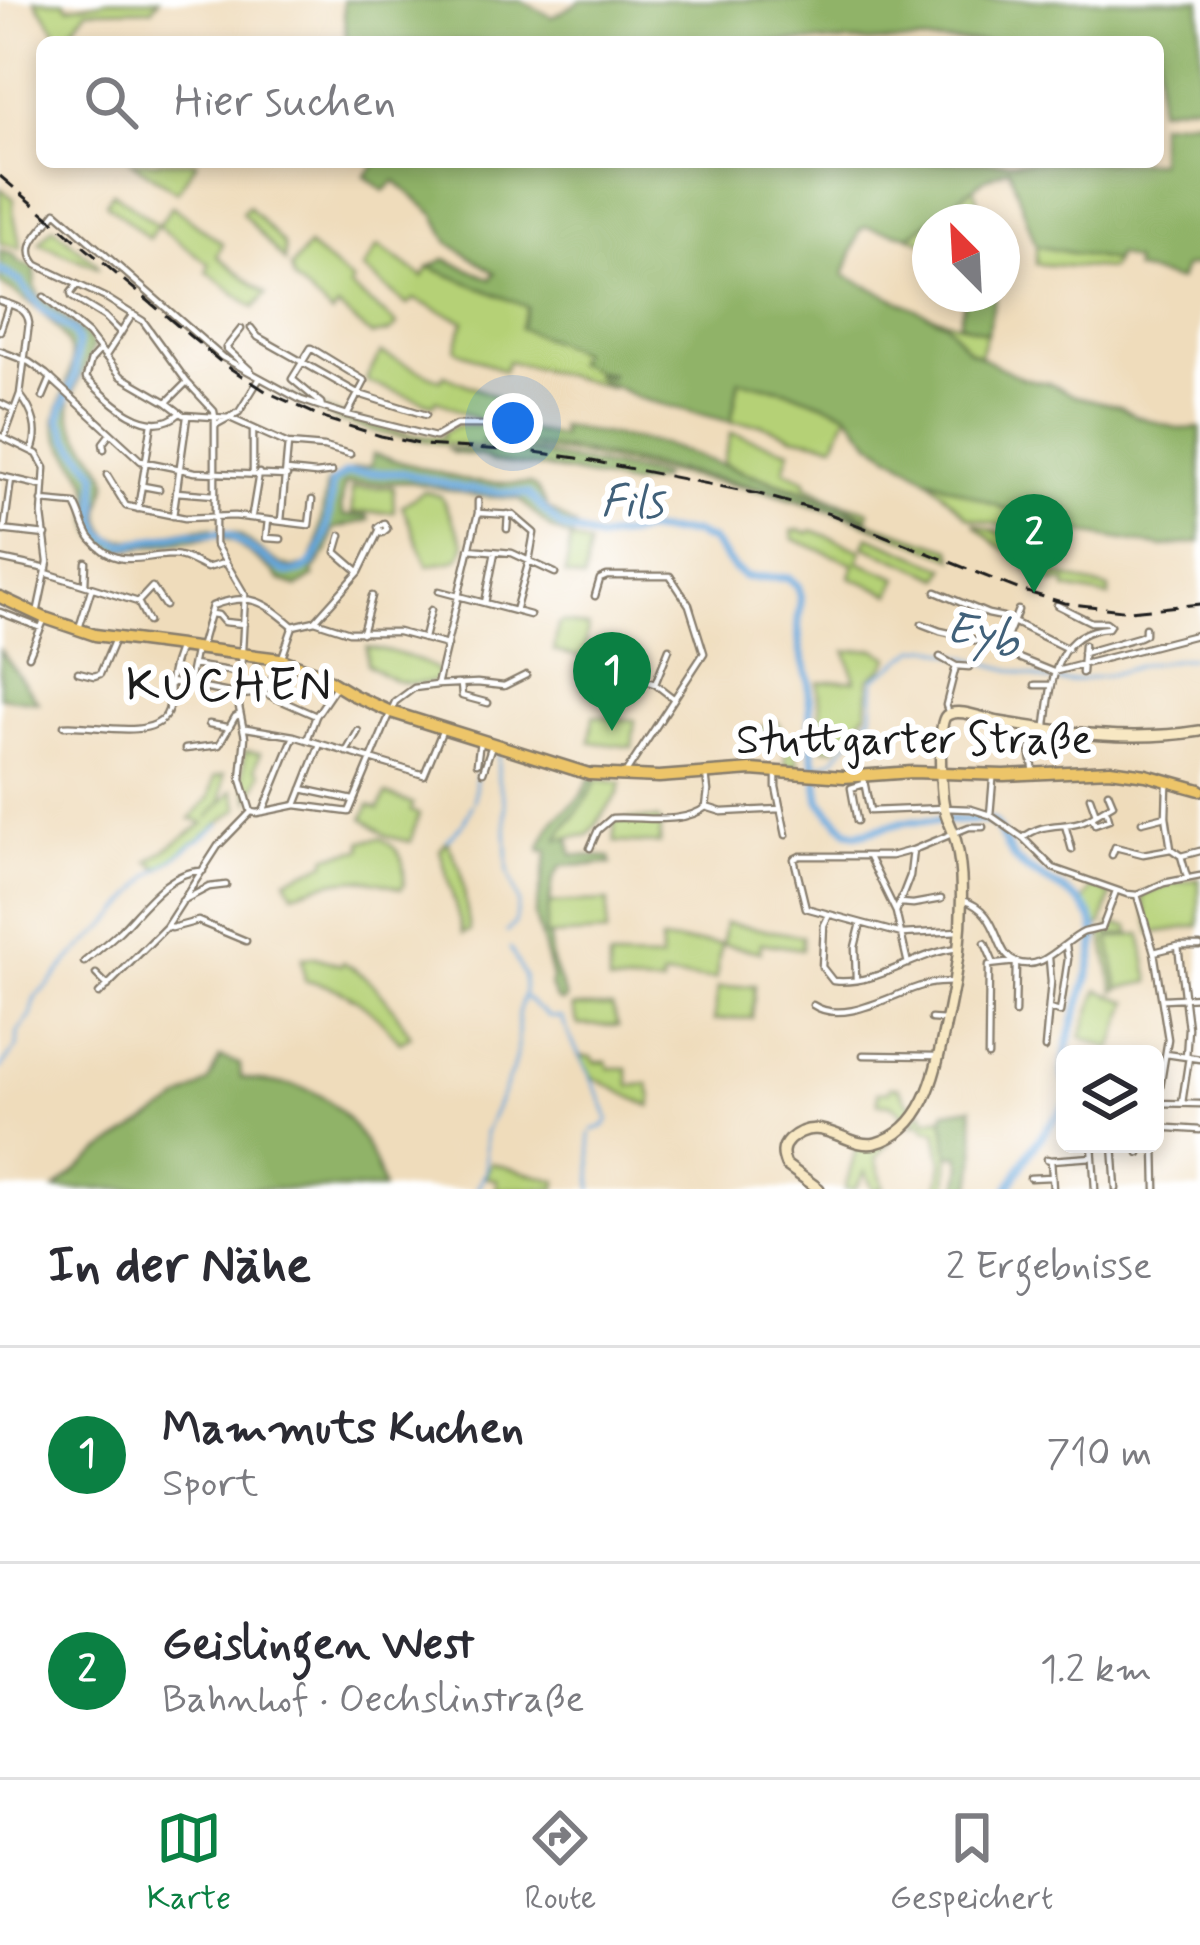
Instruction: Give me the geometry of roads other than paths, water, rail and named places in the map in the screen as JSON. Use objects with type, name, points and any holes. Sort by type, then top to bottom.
[{"type":"main road","name":"Stuttgarter Straße","points":[[2,604],[41,620],[115,639],[280,659],[313,670],[391,712],[573,770],[627,777],[691,775],[706,780],[776,772],[854,776],[1111,770],[1200,790]]},
{"type":"street","points":[[251,812],[241,778],[245,599],[215,539],[214,411],[133,314],[37,265],[29,256],[32,242],[56,212],[222,357],[301,400],[435,436],[456,425],[489,425]]},
{"type":"street","points":[[77,285],[72,298],[105,317],[121,333]]},
{"type":"street","points":[[44,297],[88,334],[126,380],[183,415],[215,421],[230,418],[243,408],[260,378]]},
{"type":"street","points":[[0,302],[28,316],[20,394],[2,437],[32,450],[44,464],[47,571],[41,620],[29,656]]},
{"type":"street","points":[[0,331],[9,304]]},
{"type":"street","points":[[133,314],[102,354],[91,360],[86,378],[110,402],[152,423],[183,415]]},
{"type":"street","points":[[251,328],[258,337],[358,394],[426,415]]},
{"type":"street","points":[[241,329],[226,348],[260,378]]},
{"type":"street","points":[[322,407],[292,379],[311,348],[364,380],[347,415]]},
{"type":"street","points":[[0,351],[51,377],[145,462],[214,472],[332,472]]},
{"type":"street","points":[[43,398],[51,377]]},
{"type":"street","points":[[167,402],[185,384]]},
{"type":"street","points":[[20,394],[35,426],[32,450]]},
{"type":"street","points":[[0,403],[14,410]]},
{"type":"street","points":[[173,516],[183,415]]},
{"type":"street","points":[[230,418],[288,444],[350,454]]},
{"type":"street","points":[[138,509],[152,423]]},
{"type":"street","points":[[252,518],[253,430]]},
{"type":"street","points":[[104,448],[110,434]]},
{"type":"street","points":[[281,521],[288,444]]},
{"type":"street","points":[[107,475],[122,502],[173,516],[309,525],[312,500]]},
{"type":"street","points":[[0,476],[43,486]]},
{"type":"street","points":[[11,479],[2,530],[46,535]]},
{"type":"street","points":[[143,487],[159,489]]},
{"type":"street","points":[[176,492],[215,495]]},
{"type":"street","points":[[42,501],[75,504],[89,537],[120,559],[179,556],[207,568],[224,562]]},
{"type":"street","points":[[437,685],[478,501]]},
{"type":"street","points":[[478,513],[516,516],[534,533],[515,611]]},
{"type":"street","points":[[507,529],[508,514]]},
{"type":"street","points":[[268,520],[266,538],[281,539]]},
{"type":"street","points":[[293,626],[315,621],[359,572],[379,531]]},
{"type":"street","points":[[341,535],[336,552],[359,572]]},
{"type":"street","points":[[469,550],[512,554],[555,573]]},
{"type":"street","points":[[485,604],[495,552]]},
{"type":"street","points":[[0,559],[138,602],[148,622]]},
{"type":"street","points":[[78,630],[88,587],[86,562]]},
{"type":"street","points":[[595,596],[600,579],[608,576],[665,575],[677,584],[689,605],[704,653],[629,765],[627,777]]},
{"type":"street","points":[[138,602],[152,587],[165,606]]},
{"type":"street","points":[[440,591],[530,615]]},
{"type":"street","points":[[936,592],[1013,621],[1068,649]]},
{"type":"street","points":[[362,633],[372,596]]},
{"type":"street","points":[[188,684],[215,604],[245,599],[265,603],[293,626]]},
{"type":"street","points":[[1034,772],[1030,747],[1046,728],[1056,663],[1092,629],[1110,626],[1057,605]]},
{"type":"street","points":[[424,638],[431,610]]},
{"type":"street","points":[[1001,650],[1018,610]]},
{"type":"street","points":[[211,614],[224,622],[244,624]]},
{"type":"street","points":[[315,621],[334,629],[398,632],[447,645]]},
{"type":"street","points":[[922,624],[968,637],[1053,673],[1200,634]]},
{"type":"street","points":[[264,693],[293,626]]},
{"type":"street","points":[[1083,653],[1139,637],[1145,628]]},
{"type":"street","points":[[78,672],[100,674],[115,639]]},
{"type":"street","points":[[64,726],[139,728],[161,720],[170,700],[180,644]]},
{"type":"street","points":[[1082,669],[1084,644]]},
{"type":"street","points":[[655,684],[669,649]]},
{"type":"street","points":[[940,658],[969,667]]},
{"type":"street","points":[[193,665],[241,673]]},
{"type":"street","points":[[949,714],[946,705],[956,665]]},
{"type":"street","points":[[99,994],[166,927],[218,846],[251,812],[296,805],[349,812],[395,702],[410,690],[461,683],[504,686],[526,675]]},
{"type":"street","points":[[630,676],[655,684],[674,698]]},
{"type":"street","points":[[170,682],[240,695],[264,693],[316,716]]},
{"type":"street","points":[[461,683],[462,696],[488,703]]},
{"type":"street","points":[[1035,685],[1052,684]]},
{"type":"street","points":[[308,740],[316,716],[337,686]]},
{"type":"street","points":[[184,749],[219,745],[240,714]]},
{"type":"street","points":[[819,1189],[784,1162],[783,1150],[790,1140],[817,1130],[866,1143],[890,1136],[920,1108],[938,1056],[955,982],[961,876],[945,812],[941,727],[949,714],[1136,738],[1200,731]]},
{"type":"street","points":[[208,724],[228,728]]},
{"type":"street","points":[[244,728],[294,736],[420,775],[426,772],[442,729]]},
{"type":"street","points":[[346,752],[358,731]]},
{"type":"street","points":[[263,812],[294,736]]},
{"type":"street","points":[[477,763],[486,743]]},
{"type":"street","points":[[483,772],[486,743]]},
{"type":"street","points":[[296,805],[320,744]]},
{"type":"street","points":[[776,772],[786,835]]},
{"type":"street","points":[[590,848],[598,830],[612,818],[698,813],[706,806],[706,780]]},
{"type":"street","points":[[990,815],[993,780]]},
{"type":"street","points":[[1168,780],[1166,817],[1172,849],[1181,856],[1187,877]]},
{"type":"street","points":[[857,821],[851,788],[864,782],[870,811],[971,809],[990,815],[1053,868],[1116,891],[1137,895],[1200,876]]},
{"type":"street","points":[[302,789],[353,800]]},
{"type":"street","points":[[1022,838],[1043,826],[1077,825],[1107,811],[1106,807],[1114,805],[1108,792]]},
{"type":"street","points":[[1090,797],[1094,816]]},
{"type":"street","points":[[706,806],[722,812],[780,809]]},
{"type":"street","points":[[1142,822],[1166,817]]},
{"type":"street","points":[[1065,825],[1072,850]]},
{"type":"street","points":[[958,931],[902,934],[806,908],[794,859],[891,856],[953,831],[983,827]]},
{"type":"street","points":[[1112,855],[1115,848],[1143,854],[1172,849]]},
{"type":"street","points":[[896,912],[910,876],[913,850]]},
{"type":"street","points":[[1181,856],[1200,851]]},
{"type":"street","points":[[868,856],[896,912],[908,964]]},
{"type":"street","points":[[84,962],[166,885],[188,872],[203,871]]},
{"type":"street","points":[[182,902],[208,887],[226,885]]},
{"type":"street","points":[[988,1056],[988,965],[1049,958],[1087,931],[1106,924],[1116,891]]},
{"type":"street","points":[[1137,895],[1163,999],[1168,1039],[1164,1063]]},
{"type":"street","points":[[901,903],[941,899]]},
{"type":"street","points":[[960,900],[984,910],[1012,962],[1015,1013]]},
{"type":"street","points":[[829,915],[822,948],[824,972],[833,982],[886,974],[938,950],[958,948]]},
{"type":"street","points":[[166,927],[198,921],[246,941]]},
{"type":"street","points":[[856,980],[860,923]]},
{"type":"street","points":[[985,943],[994,964]]},
{"type":"street","points":[[1048,1009],[1060,1012],[1066,946]]},
{"type":"street","points":[[1178,946],[1188,1028],[1182,1103]]},
{"type":"street","points":[[1154,952],[1200,946]]},
{"type":"street","points":[[1045,1048],[1049,958]]},
{"type":"street","points":[[96,974],[108,986]]},
{"type":"street","points":[[813,1005],[832,1013],[869,1006],[933,983],[955,982]]},
{"type":"street","points":[[1163,999],[1200,997]]},
{"type":"street","points":[[931,1019],[946,1020]]},
{"type":"street","points":[[1188,1028],[1200,1029]]},
{"type":"street","points":[[1166,1054],[1200,1059]]},
{"type":"street","points":[[863,1055],[938,1056]]},
{"type":"street","points":[[1164,1103],[1200,1104],[1200,1093]]},
{"type":"street","points":[[1164,1128],[1200,1130]]},
{"type":"street","points":[[1093,1153],[1095,1189]]},
{"type":"street","points":[[1114,1153],[1116,1189]]},
{"type":"street","points":[[1155,1153],[1156,1189]]},
{"type":"street","points":[[1053,1189],[1049,1159],[1093,1156]]},
{"type":"street","points":[[1030,1178],[1052,1176]]},
{"type":"waterway","name":"Fils","points":[[0,270],[20,282],[78,342],[75,376],[60,420],[97,473],[96,517],[101,532],[111,540],[124,545],[186,533],[228,534],[284,572],[298,572],[309,566],[323,542],[332,483],[346,473],[404,473],[466,489],[528,494],[561,527],[599,539],[647,531],[694,533],[712,541],[745,577],[789,578],[801,597],[800,649],[809,681],[820,800],[848,831],[857,834],[904,822],[993,822],[1018,862],[1077,900],[1087,910],[1095,936],[1068,1045]]},
{"type":"waterway","name":"Eyb","points":[[815,767],[833,760],[872,715],[874,679],[917,649],[932,648],[1067,682],[1200,656]]},
{"type":"waterway","points":[[498,752],[508,872],[519,903],[515,923],[507,932]]},
{"type":"waterway","points":[[474,801],[477,767]]},
{"type":"waterway","points":[[447,840],[463,824],[472,805]]},
{"type":"waterway","points":[[0,1069],[17,1047],[18,1032],[31,1016],[36,996],[117,916],[150,876],[220,824]]},
{"type":"waterway","points":[[477,1189],[486,1171],[485,1133],[518,1047],[524,976],[510,948]]},
{"type":"waterway","points":[[526,998],[538,1009]]},
{"type":"waterway","points":[[540,1010],[562,1018],[599,1094],[609,1120],[593,1130]]},
{"type":"waterway","name":"Fils","points":[[1008,1189],[1056,1118]]},
{"type":"waterway","points":[[590,1134],[592,1189]]},
{"type":"railway","points":[[0,176],[222,363],[267,392],[326,419],[424,445],[577,458],[759,494],[830,514],[1020,590],[1065,603],[1130,611],[1200,604]]},
{"type":"place","name":"Geislingen West","points":[[1034,593]]},
{"type":"place","name":"Mammuts Kuchen","points":[[612,731]]},
{"type":"district","name":"KUCHEN","points":[[230,683]]}]
